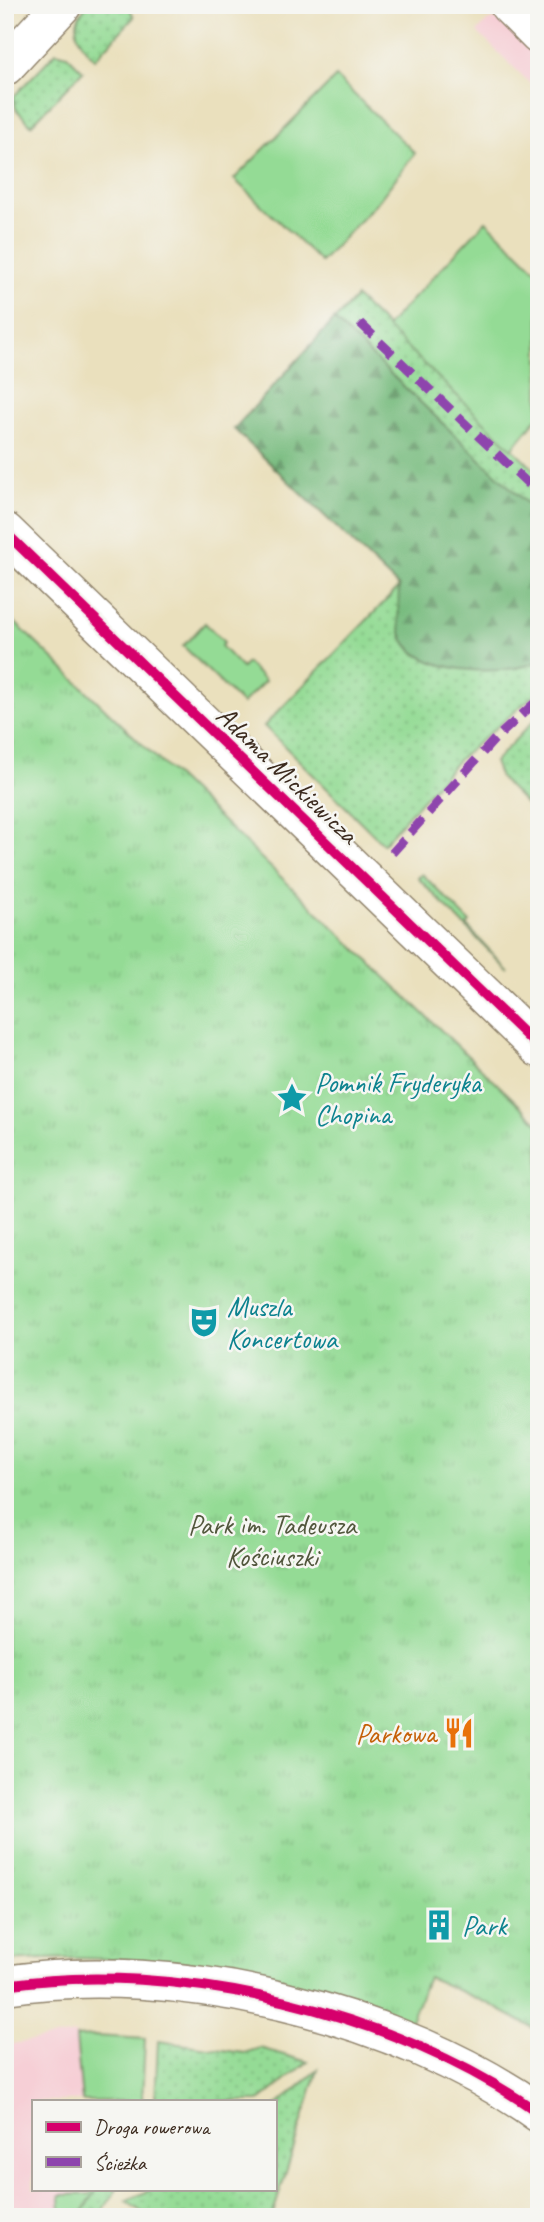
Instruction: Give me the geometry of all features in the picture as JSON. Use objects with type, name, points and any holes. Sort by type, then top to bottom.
[{"type":"street","points":[[5,66],[62,5]]},
{"type":"street","points":[[509,5],[539,35]]},
{"type":"street","name":"Adama Mickiewicza","points":[[5,533],[539,1048]]},
{"type":"street","points":[[5,1985],[102,1978],[143,1980],[242,1994],[299,2007],[423,2049],[492,2083],[539,2113]]},
{"type":"shaded area","points":[[496,18],[539,58],[539,92],[477,32],[487,21]]},
{"type":"shaded area","points":[[75,2034],[82,2100],[32,2100],[32,2190],[92,2190],[60,2195],[61,2217],[5,2217],[5,2045]]},
{"type":"green space","points":[[87,5],[128,5],[134,17],[95,59],[83,46],[76,27]]},
{"type":"green space","points":[[56,52],[67,55],[83,71],[31,125],[16,109],[13,97]]},
{"type":"green space","points":[[336,77],[415,153],[379,200],[321,262],[234,179]]},
{"type":"green space","points":[[486,221],[539,273],[539,416],[512,449],[386,327]]},
{"type":"green space","points":[[356,297],[539,474],[539,691],[457,761],[383,844],[264,726],[399,587],[234,429]]},
{"type":"green space","points":[[334,320],[539,515],[539,661],[509,669],[471,670],[435,663],[419,656],[408,646],[401,633],[399,587],[234,429]]},
{"type":"green space","name":"Park im. Tadeusza Kościuszki","points":[[5,613],[539,1124],[539,2031],[489,2004],[428,1977],[410,2023],[311,1990],[211,1968],[110,1959],[5,1961]]},
{"type":"green space","points":[[205,623],[224,642],[221,646],[242,668],[247,663],[265,681],[242,704],[183,646]]},
{"type":"green space","points":[[539,715],[539,817],[500,778],[494,762]]},
{"type":"green space","points":[[422,874],[470,922],[467,926],[506,968],[418,878]]},
{"type":"green space","points":[[76,2037],[145,2039],[142,2100],[82,2100]]},
{"type":"green space","points":[[158,2041],[244,2053],[260,2048],[308,2062],[260,2100],[155,2100]]},
{"type":"green space","points":[[318,2070],[272,2217],[149,2217],[126,2201],[150,2190],[276,2190],[276,2106]]},
{"type":"green space","points":[[92,2190],[96,2190],[80,2217],[61,2217],[60,2195],[90,2194]]},
{"type":"green space","points":[[96,2190],[116,2190],[99,2217],[80,2217]]},
{"type":"marked path","points":[[360,323],[539,494]]},
{"type":"marked path","points":[[392,853],[494,740],[539,699]]},
{"type":"cycle path","points":[[5,532],[539,1048]]},
{"type":"cycle path","points":[[5,1985],[72,1979],[141,1980],[212,1987],[283,2001],[353,2021],[420,2047],[482,2077],[539,2113]]},
{"type":"place","name":"Pomnik Fryderyka Chopina","points":[[292,1098]]},
{"type":"place","name":"Muszla Koncertowa","points":[[204,1322]]},
{"type":"place","name":"Parkowa","points":[[459,1733]]},
{"type":"place","name":"Park","points":[[439,1925]]}]
